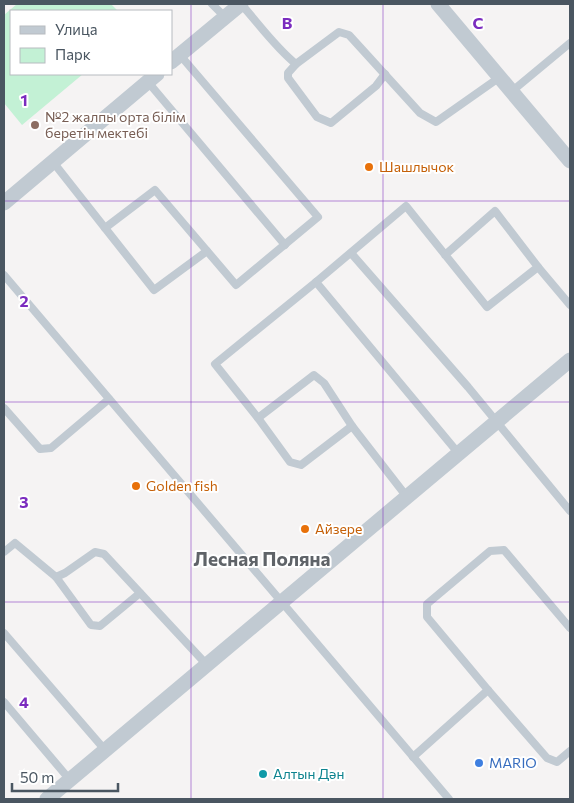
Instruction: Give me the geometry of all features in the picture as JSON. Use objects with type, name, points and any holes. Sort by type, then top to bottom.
[{"type":"street","points":[[176,58],[241,4]]},
{"type":"street","points":[[438,4],[570,161]]},
{"type":"street","points":[[4,203],[152,78]]},
{"type":"street","points":[[55,795],[105,750],[570,360]]},
{"type":"lane","points":[[212,4],[225,17]]},
{"type":"lane","points":[[241,4],[285,56],[296,64]]},
{"type":"lane","points":[[385,74],[376,86],[331,123],[317,117],[288,78],[288,73],[296,64],[339,32],[349,35],[385,74],[420,113],[436,122],[500,77]]},
{"type":"lane","points":[[511,92],[570,43]]},
{"type":"lane","points":[[105,228],[155,190],[236,285],[318,217],[176,58]]},
{"type":"lane","points":[[152,78],[285,245]]},
{"type":"lane","points":[[53,162],[154,290],[207,251]]},
{"type":"lane","points":[[352,426],[302,465],[290,462],[215,364],[406,206],[487,307],[538,267]]},
{"type":"lane","points":[[445,255],[495,212],[570,305]]},
{"type":"lane","points":[[351,253],[497,422],[570,512]]},
{"type":"lane","points":[[4,275],[447,799]]},
{"type":"lane","points":[[316,282],[459,454]]},
{"type":"lane","points":[[258,418],[314,375],[324,383],[352,426],[407,497]]},
{"type":"lane","points":[[4,408],[40,449],[51,448],[109,399]]},
{"type":"lane","points":[[4,552],[15,543],[56,577],[91,625],[100,626],[140,593]]},
{"type":"lane","points":[[570,628],[567,619],[504,550],[490,551],[427,604],[428,617],[547,758],[557,762],[570,751]]},
{"type":"lane","points":[[56,577],[65,574],[95,552],[104,554],[207,665]]},
{"type":"lane","points":[[4,633],[105,750]]},
{"type":"lane","points":[[413,757],[488,690]]},
{"type":"lane","points":[[4,702],[70,780]]},
{"type":"green space","points":[[17,4],[111,4],[117,10],[10,10],[10,75],[82,75],[22,125],[4,103],[4,15]]},
{"type":"place","name":"№2 жалпы орта білім беретін мектебі","points":[[35,125]]},
{"type":"place","name":"Шашлычок","points":[[369,167]]},
{"type":"place","name":"Golden fish","points":[[136,486]]},
{"type":"place","name":"Айзере","points":[[305,529]]},
{"type":"place","name":"MARIO","points":[[479,763]]},
{"type":"place","name":"Алтын Дән","points":[[263,774]]},
{"type":"district","name":"Лесная Поляна","points":[[262,559]]}]
